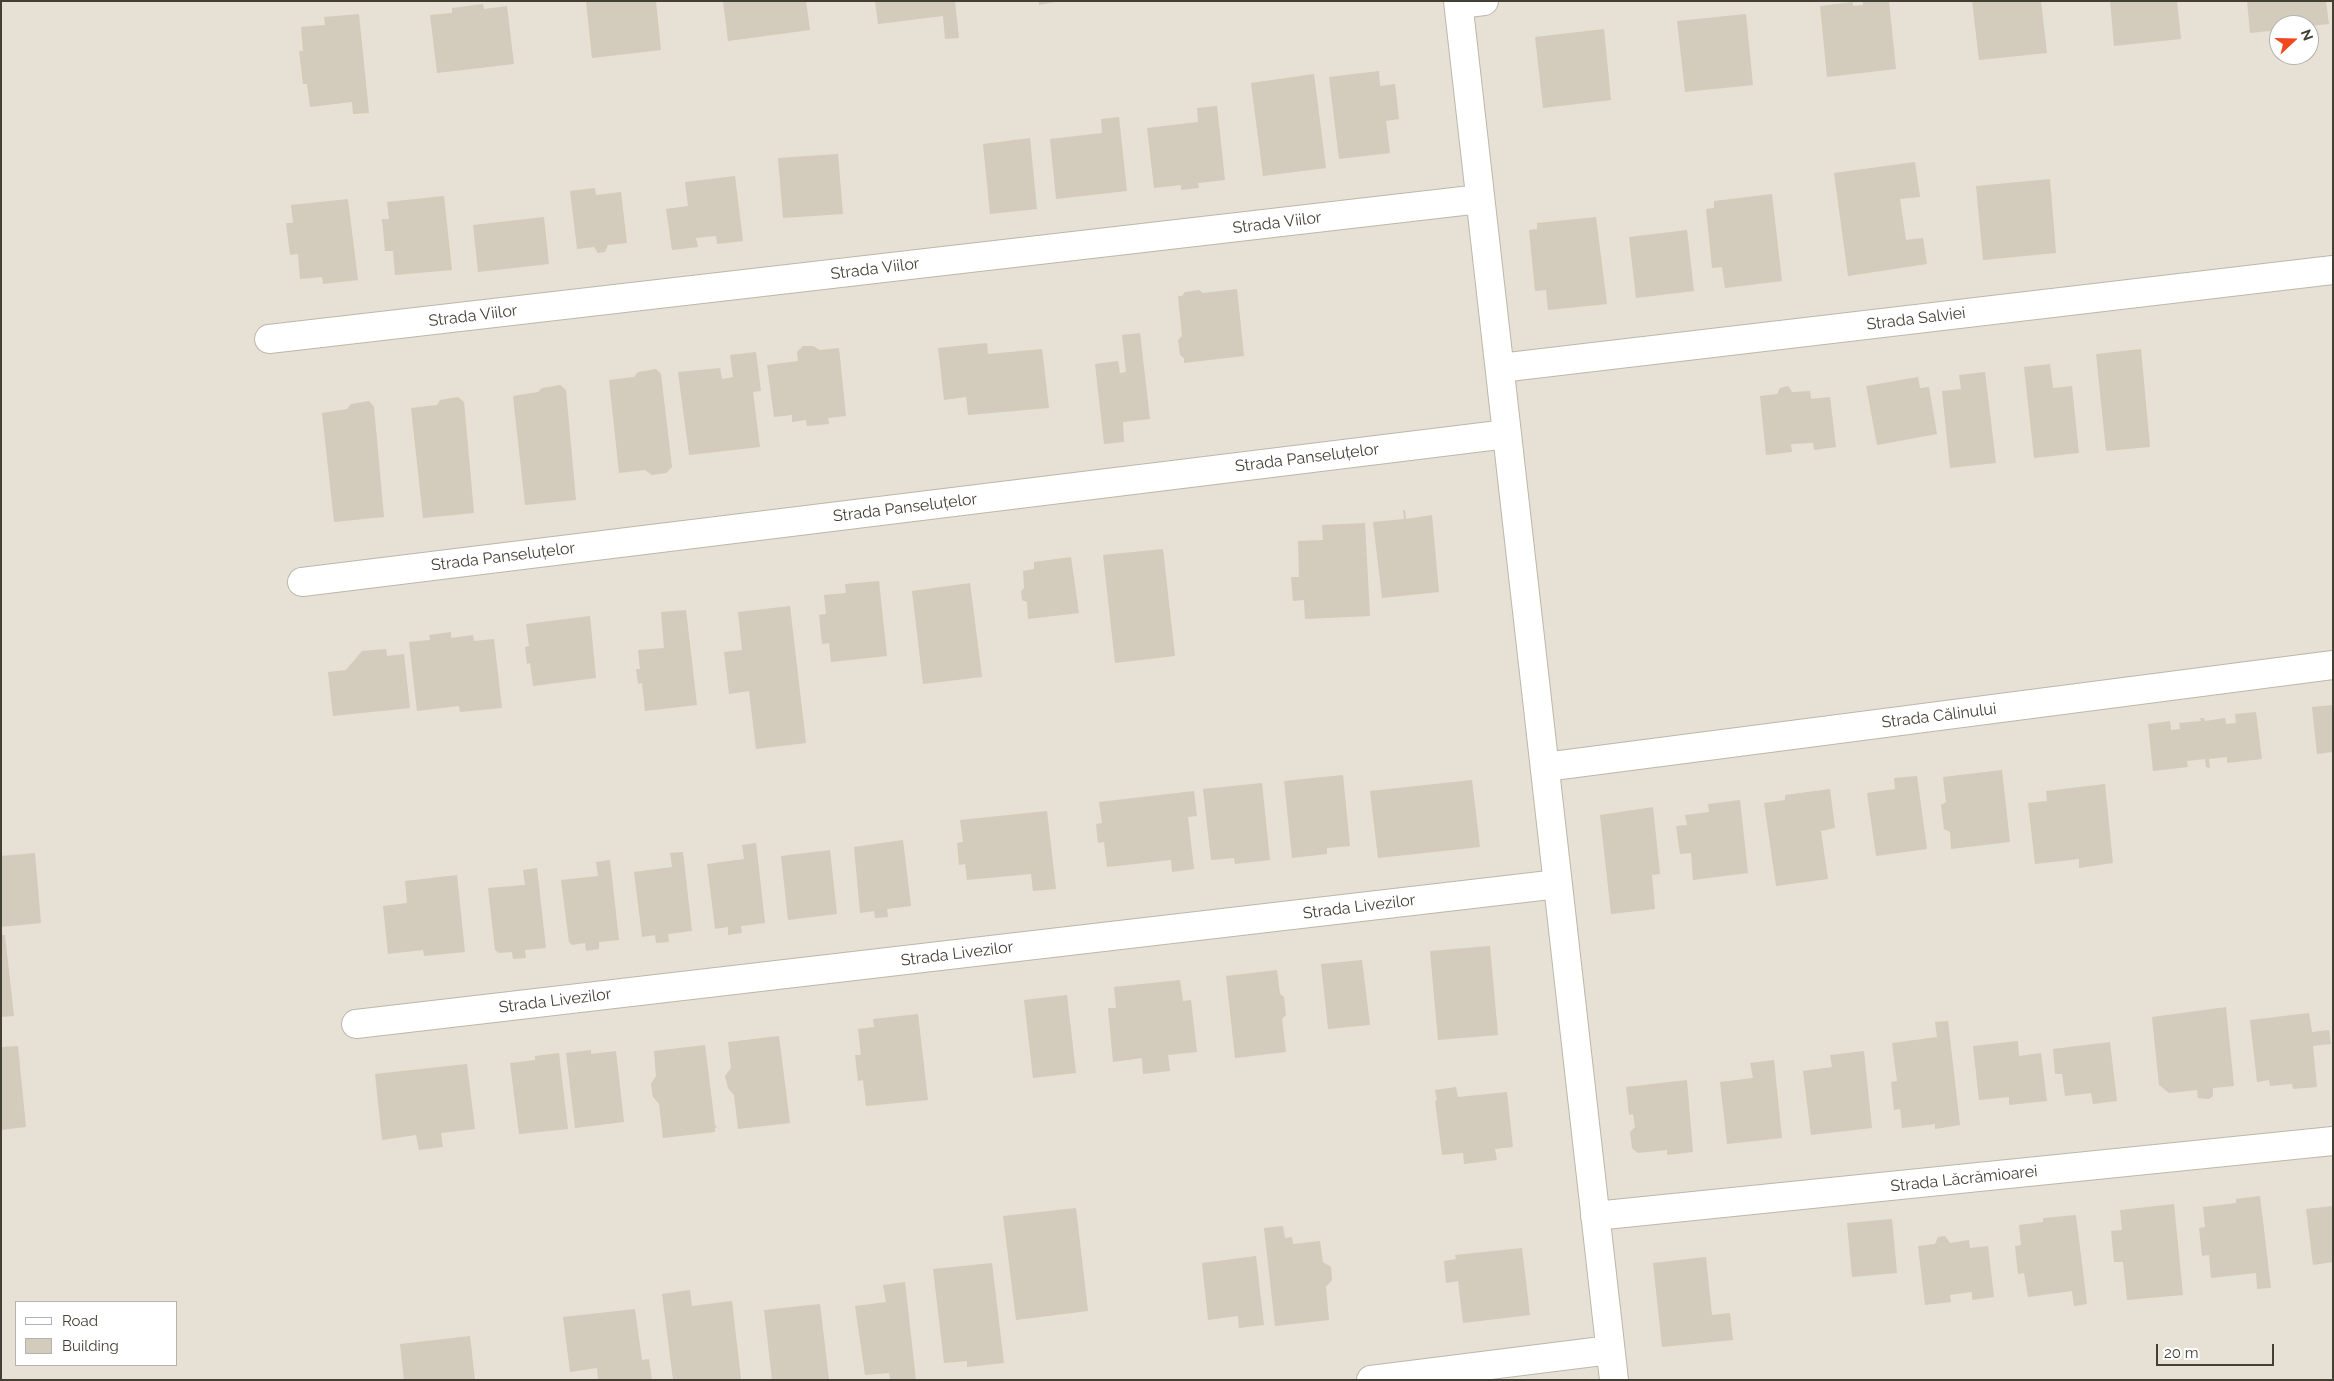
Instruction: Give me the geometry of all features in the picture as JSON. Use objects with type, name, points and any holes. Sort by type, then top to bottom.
[{"type":"street","points":[[1467,2],[1480,199],[1614,1380]]},
{"type":"street","name":"Strada Viilor","points":[[269,340],[1480,199]]},
{"type":"street","name":"Strada Salviei","points":[[1500,368],[2333,270]]},
{"type":"street","name":"Strada Panseluțelor","points":[[302,582],[1507,434]]},
{"type":"street","name":"Strada Călinului","points":[[1545,766],[2333,665]]},
{"type":"street","name":"Strada Livezilor","points":[[356,1024],[1558,884]]},
{"type":"street","name":"Strada Lăcrămioarei","points":[[1595,1216],[2333,1141]]},
{"type":"street","points":[[1372,1380],[1610,1350]]},
{"type":"shaded area","points":[[1,1],[2333,1],[2333,1380],[1,1380]]},
{"type":"building","points":[[586,1],[656,1],[661,50],[592,58]]},
{"type":"building","points":[[723,1],[806,1],[810,30],[728,41]]},
{"type":"building","points":[[875,1],[955,1],[959,38],[945,39],[943,16],[878,24]]},
{"type":"building","points":[[1039,1],[1056,1],[1056,2],[1039,5]]},
{"type":"building","points":[[1889,1],[1896,69],[1827,77],[1820,6],[1853,2],[1853,6],[1863,5],[1863,2]]},
{"type":"building","points":[[1972,1],[2041,1],[2047,53],[1979,60]]},
{"type":"building","points":[[2110,1],[2177,1],[2181,39],[2114,46]]},
{"type":"building","points":[[2247,1],[2326,1],[2329,24],[2319,25],[2319,15],[2269,15],[2269,31],[2250,33]]},
{"type":"building","points":[[483,4],[484,9],[507,6],[514,64],[437,73],[430,15],[452,13],[452,8]]},
{"type":"building","points":[[359,14],[369,113],[353,114],[352,102],[310,107],[307,84],[303,84],[299,51],[303,51],[301,27],[325,25],[324,17]]},
{"type":"building","points":[[1746,14],[1753,85],[1685,92],[1677,21]]},
{"type":"building","points":[[1604,29],[1611,100],[1543,108],[1535,37]]},
{"type":"building","points":[[1379,71],[1380,86],[1395,84],[1399,119],[1386,121],[1390,153],[1339,159],[1329,77]]},
{"type":"building","points":[[1314,74],[1326,168],[1263,176],[1251,83]]},
{"type":"building","points":[[1217,106],[1225,180],[1198,183],[1199,188],[1181,190],[1181,185],[1154,188],[1147,128],[1198,122],[1197,108]]},
{"type":"building","points":[[1119,117],[1127,191],[1056,199],[1050,139],[1102,133],[1101,119]]},
{"type":"building","points":[[1030,138],[1037,209],[990,214],[983,144]]},
{"type":"building","points":[[838,154],[843,214],[783,218],[778,158]]},
{"type":"building","points":[[1915,162],[1920,197],[1900,199],[1906,240],[1923,238],[1927,264],[1848,276],[1834,173]]},
{"type":"building","points":[[735,176],[743,241],[717,244],[716,236],[696,238],[698,247],[672,250],[666,209],[688,206],[685,182]]},
{"type":"building","points":[[2050,179],[2056,253],[1983,260],[1976,186]]},
{"type":"building","points":[[595,188],[596,195],[621,192],[627,243],[608,245],[605,252],[598,253],[594,247],[577,249],[570,191]]},
{"type":"building","points":[[1772,194],[1782,281],[1725,288],[1722,267],[1712,268],[1706,209],[1714,208],[1714,201]]},
{"type":"building","points":[[444,196],[452,270],[395,275],[393,251],[385,251],[382,219],[389,219],[387,202]]},
{"type":"building","points":[[348,199],[358,280],[323,284],[322,277],[300,279],[298,254],[290,255],[286,223],[293,223],[291,205]]},
{"type":"building","points":[[544,217],[549,264],[478,272],[473,225]]},
{"type":"building","points":[[1596,217],[1607,304],[1548,310],[1546,290],[1535,291],[1529,230],[1537,229],[1537,223]]},
{"type":"building","points":[[1687,230],[1694,291],[1636,298],[1629,237]]},
{"type":"building","points":[[1237,289],[1244,356],[1184,363],[1184,358],[1180,355],[1178,340],[1182,336],[1178,296],[1182,296],[1185,292],[1199,290],[1203,293]]},
{"type":"building","points":[[1140,333],[1150,419],[1123,422],[1124,442],[1104,444],[1095,364],[1118,361],[1120,373],[1126,372],[1122,335]]},
{"type":"building","points":[[987,343],[988,354],[1042,349],[1049,408],[968,415],[966,397],[944,400],[938,348]]},
{"type":"building","points":[[803,346],[813,346],[820,350],[839,348],[846,416],[828,418],[829,424],[807,426],[806,420],[792,422],[792,415],[774,417],[767,365],[798,361],[797,352]]},
{"type":"building","points":[[2141,349],[2150,447],[2106,451],[2096,354]]},
{"type":"building","points":[[756,352],[761,391],[753,392],[760,447],[689,455],[678,372],[720,368],[722,379],[733,377],[730,355]]},
{"type":"building","points":[[2050,364],[2053,388],[2072,386],[2079,453],[2034,458],[2024,367]]},
{"type":"building","points":[[656,369],[661,374],[672,467],[666,473],[652,475],[645,470],[619,473],[609,380],[634,377],[638,372]]},
{"type":"building","points":[[1985,372],[1996,463],[1950,468],[1942,391],[1961,389],[1959,375]]},
{"type":"building","points":[[1918,377],[1920,388],[1929,387],[1937,434],[1877,445],[1866,386]]},
{"type":"building","points":[[560,385],[566,390],[576,500],[525,505],[513,396],[538,392],[542,388]]},
{"type":"building","points":[[1788,386],[1792,392],[1810,391],[1811,399],[1830,397],[1836,447],[1814,450],[1813,443],[1791,444],[1792,452],[1766,455],[1760,396],[1777,394],[1780,388]]},
{"type":"building","points":[[458,397],[464,402],[474,513],[423,518],[411,408],[437,405],[440,400]]},
{"type":"building","points":[[369,401],[374,407],[384,517],[334,522],[322,413],[347,409],[351,404]]},
{"type":"building","points":[[1403,510],[1405,510],[1406,519],[1432,515],[1439,592],[1382,598],[1373,522],[1404,519]]},
{"type":"building","points":[[1365,523],[1370,616],[1305,619],[1304,600],[1293,601],[1291,577],[1299,577],[1298,541],[1323,540],[1322,525]]},
{"type":"building","points":[[1163,549],[1175,656],[1115,663],[1103,555]]},
{"type":"building","points":[[1071,557],[1079,613],[1028,619],[1027,602],[1022,600],[1021,591],[1024,588],[1023,571],[1034,569],[1034,562]]},
{"type":"building","points":[[879,581],[887,656],[831,662],[829,643],[822,644],[819,615],[826,614],[824,595],[846,593],[845,584]]},
{"type":"building","points":[[970,583],[982,677],[923,684],[912,591]]},
{"type":"building","points":[[790,606],[806,743],[756,749],[749,691],[729,694],[724,652],[742,650],[738,612]]},
{"type":"building","points":[[686,610],[697,705],[645,711],[642,683],[638,684],[636,669],[640,669],[638,650],[664,648],[661,612]]},
{"type":"building","points":[[590,616],[596,678],[533,686],[530,663],[527,664],[525,647],[529,646],[526,624]]},
{"type":"building","points":[[451,632],[451,638],[473,635],[474,641],[494,639],[502,708],[460,712],[459,706],[417,711],[409,642],[430,640],[429,635]]},
{"type":"building","points":[[386,649],[387,656],[404,654],[410,708],[333,716],[328,672],[346,670],[362,651]]},
{"type":"building","points":[[2333,705],[2333,752],[2317,754],[2312,707]]},
{"type":"building","points":[[2256,712],[2262,759],[2227,763],[2227,757],[2209,759],[2210,768],[2206,767],[2205,759],[2187,761],[2188,767],[2153,771],[2148,724],[2170,721],[2171,730],[2180,729],[2179,723],[2201,721],[2200,718],[2204,718],[2205,721],[2225,718],[2226,724],[2236,723],[2235,714]]},
{"type":"building","points":[[2002,770],[2010,842],[1951,849],[1950,832],[1944,829],[1941,805],[1946,802],[1943,777]]},
{"type":"building","points":[[1343,775],[1350,846],[1327,848],[1327,854],[1292,858],[1284,781]]},
{"type":"building","points":[[1917,776],[1927,849],[1876,856],[1867,793],[1895,789],[1894,778]]},
{"type":"building","points":[[1472,780],[1480,847],[1378,858],[1370,791]]},
{"type":"building","points":[[1262,783],[1270,860],[1235,864],[1234,858],[1211,860],[1203,789]]},
{"type":"building","points":[[2105,784],[2113,863],[2079,868],[2079,859],[2035,864],[2028,803],[2047,801],[2046,791]]},
{"type":"building","points":[[1830,789],[1835,828],[1821,831],[1828,879],[1776,886],[1764,803],[1785,800],[1785,795]]},
{"type":"building","points":[[1194,791],[1197,816],[1188,817],[1194,869],[1172,872],[1171,860],[1107,867],[1104,842],[1098,843],[1096,824],[1102,823],[1099,802]]},
{"type":"building","points":[[1740,800],[1748,873],[1693,880],[1691,853],[1680,854],[1676,826],[1687,825],[1685,815],[1709,812],[1708,804]]},
{"type":"building","points":[[1653,807],[1660,874],[1652,875],[1655,909],[1611,914],[1600,815]]},
{"type":"building","points":[[1047,811],[1056,889],[1033,891],[1031,874],[967,880],[965,864],[959,865],[957,843],[963,842],[960,820]]},
{"type":"building","points":[[903,840],[911,906],[887,909],[888,917],[875,918],[874,911],[860,913],[854,847]]},
{"type":"building","points":[[756,843],[765,923],[741,926],[742,933],[728,935],[728,927],[715,929],[707,864],[744,859],[742,845]]},
{"type":"building","points":[[830,850],[837,914],[788,920],[781,856]]},
{"type":"building","points":[[683,852],[692,931],[668,934],[669,942],[656,943],[655,935],[642,937],[634,872],[672,867],[670,853]]},
{"type":"building","points":[[35,853],[41,923],[1,927],[1,856]]},
{"type":"building","points":[[610,860],[619,940],[599,942],[599,949],[586,951],[585,943],[572,945],[569,942],[561,880],[598,876],[596,862]]},
{"type":"building","points":[[537,868],[546,948],[525,950],[526,958],[513,959],[512,952],[499,953],[495,950],[488,888],[525,885],[523,870]]},
{"type":"building","points":[[457,875],[465,952],[424,956],[423,950],[388,954],[383,906],[407,903],[405,881]]},
{"type":"building","points":[[1,935],[5,935],[14,1016],[1,1017]]},
{"type":"building","points":[[1490,946],[1498,1035],[1438,1040],[1430,951]]},
{"type":"building","points":[[1362,960],[1370,1025],[1328,1029],[1321,964]]},
{"type":"building","points":[[1277,970],[1280,994],[1284,997],[1286,1015],[1282,1019],[1286,1052],[1235,1058],[1226,976]]},
{"type":"building","points":[[1180,980],[1183,1001],[1191,1000],[1197,1052],[1168,1055],[1170,1071],[1143,1074],[1142,1058],[1113,1062],[1108,1008],[1116,1008],[1114,987]]},
{"type":"building","points":[[1067,995],[1076,1073],[1033,1078],[1024,1000]]},
{"type":"building","points":[[2226,1007],[2234,1086],[2213,1088],[2213,1096],[2209,1099],[2198,1098],[2197,1090],[2169,1093],[2159,1085],[2152,1017]]},
{"type":"building","points":[[2309,1013],[2312,1032],[2329,1030],[2331,1044],[2313,1046],[2317,1087],[2293,1089],[2292,1084],[2270,1086],[2269,1080],[2257,1082],[2250,1020]]},
{"type":"building","points":[[918,1014],[928,1100],[866,1106],[863,1080],[858,1081],[855,1055],[861,1055],[858,1029],[874,1027],[873,1019]]},
{"type":"building","points":[[1948,1021],[1960,1125],[1935,1129],[1935,1124],[1902,1128],[1900,1109],[1894,1110],[1891,1082],[1897,1081],[1892,1043],[1937,1037],[1935,1022]]},
{"type":"building","points":[[779,1036],[790,1123],[738,1129],[734,1095],[728,1088],[725,1076],[731,1068],[728,1042]]},
{"type":"building","points":[[2018,1041],[2019,1056],[2041,1053],[2047,1101],[2009,1105],[2009,1097],[1979,1100],[1973,1046]]},
{"type":"building","points":[[2110,1042],[2117,1101],[2093,1104],[2091,1093],[2065,1096],[2062,1074],[2055,1074],[2053,1049]]},
{"type":"building","points":[[705,1045],[715,1125],[717,1127],[715,1132],[663,1138],[659,1104],[653,1097],[651,1084],[656,1076],[654,1051]]},
{"type":"building","points":[[18,1046],[26,1127],[1,1130],[1,1047]]},
{"type":"building","points":[[591,1050],[591,1054],[616,1051],[624,1122],[575,1128],[566,1053]]},
{"type":"building","points":[[1864,1051],[1872,1128],[1811,1135],[1803,1071],[1832,1067],[1830,1055]]},
{"type":"building","points":[[559,1053],[568,1129],[519,1134],[510,1063],[535,1060],[535,1056]]},
{"type":"building","points":[[1774,1060],[1782,1138],[1727,1144],[1720,1082],[1753,1078],[1750,1063]]},
{"type":"building","points":[[467,1064],[475,1129],[441,1133],[443,1147],[419,1150],[416,1135],[382,1140],[375,1074]]},
{"type":"building","points":[[1687,1080],[1693,1152],[1667,1155],[1667,1150],[1638,1153],[1632,1148],[1630,1132],[1635,1127],[1633,1114],[1629,1115],[1626,1087]]},
{"type":"building","points":[[1456,1087],[1458,1097],[1507,1092],[1513,1147],[1495,1149],[1497,1160],[1464,1164],[1463,1153],[1442,1155],[1435,1090]]},
{"type":"building","points":[[2260,1196],[2271,1288],[2257,1289],[2256,1273],[2211,1278],[2209,1255],[2202,1256],[2199,1228],[2205,1227],[2203,1207],[2236,1203],[2236,1199]]},
{"type":"building","points":[[2174,1204],[2183,1295],[2127,1300],[2123,1262],[2114,1262],[2111,1231],[2122,1230],[2120,1210]]},
{"type":"building","points":[[2333,1206],[2333,1262],[2313,1265],[2306,1209]]},
{"type":"building","points":[[1076,1208],[1088,1311],[1016,1320],[1003,1216]]},
{"type":"building","points":[[2076,1215],[2087,1304],[2074,1306],[2072,1291],[2028,1297],[2024,1273],[2018,1274],[2015,1246],[2021,1245],[2019,1225],[2043,1222],[2043,1218]]},
{"type":"building","points":[[1892,1219],[1897,1273],[1852,1277],[1847,1223]]},
{"type":"building","points":[[1283,1226],[1285,1238],[1292,1237],[1293,1244],[1320,1241],[1323,1262],[1331,1267],[1332,1280],[1326,1287],[1329,1320],[1275,1326],[1264,1228]]},
{"type":"building","points":[[1945,1236],[1950,1243],[1969,1240],[1970,1248],[1988,1246],[1994,1297],[1972,1300],[1972,1292],[1950,1295],[1951,1302],[1925,1305],[1918,1246],[1935,1244],[1938,1237]]},
{"type":"building","points":[[1522,1248],[1530,1315],[1463,1323],[1458,1281],[1446,1283],[1444,1261],[1456,1259],[1455,1255]]},
{"type":"building","points":[[1256,1256],[1264,1325],[1239,1328],[1238,1316],[1208,1320],[1202,1263]]},
{"type":"building","points":[[1706,1257],[1712,1315],[1730,1313],[1733,1340],[1662,1347],[1653,1263]]},
{"type":"building","points":[[992,1263],[1004,1363],[967,1367],[967,1361],[944,1363],[933,1269]]},
{"type":"building","points":[[905,1282],[916,1380],[890,1380],[889,1373],[865,1375],[855,1306],[886,1302],[883,1285]]},
{"type":"building","points":[[690,1290],[692,1306],[732,1301],[741,1379],[673,1380],[662,1294]]},
{"type":"building","points":[[820,1304],[829,1379],[772,1380],[764,1310]]},
{"type":"building","points":[[635,1309],[642,1360],[649,1359],[652,1380],[598,1380],[597,1368],[570,1372],[563,1317]]},
{"type":"building","points":[[470,1336],[475,1380],[404,1380],[400,1344]]}]
